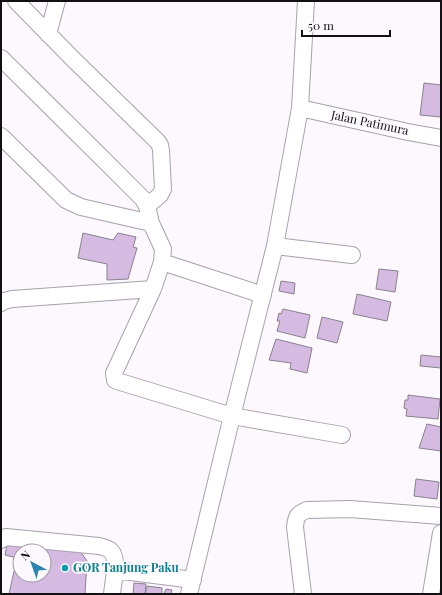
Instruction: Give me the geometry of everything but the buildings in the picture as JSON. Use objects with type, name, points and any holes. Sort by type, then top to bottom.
[{"type":"street","points":[[16,1],[160,145],[163,189],[160,195],[147,206]]},
{"type":"street","points":[[48,34],[57,1]]},
{"type":"street","points":[[115,570],[191,587],[275,246],[300,108],[306,1]]},
{"type":"street","points":[[1,58],[143,199],[147,206],[151,223],[163,249],[162,262],[153,289],[114,373],[115,380],[232,416],[342,436]]},
{"type":"street","name":"Jalan Patimura","points":[[300,108],[441,138]]},
{"type":"street","points":[[1,136],[66,200],[81,206],[151,223]]},
{"type":"street","points":[[275,246],[352,255]]},
{"type":"street","points":[[162,262],[263,295]]},
{"type":"street","points":[[1,303],[12,299],[153,289]]},
{"type":"street","points":[[303,594],[295,527],[297,516],[301,512],[307,510],[350,509],[441,516]]},
{"type":"street","points":[[431,594],[441,533]]},
{"type":"street","points":[[1,540],[6,537],[104,547],[111,551],[114,555],[115,570],[112,594]]},
{"type":"place","name":"GOR Tanjung Paku","points":[[65,568]]}]
